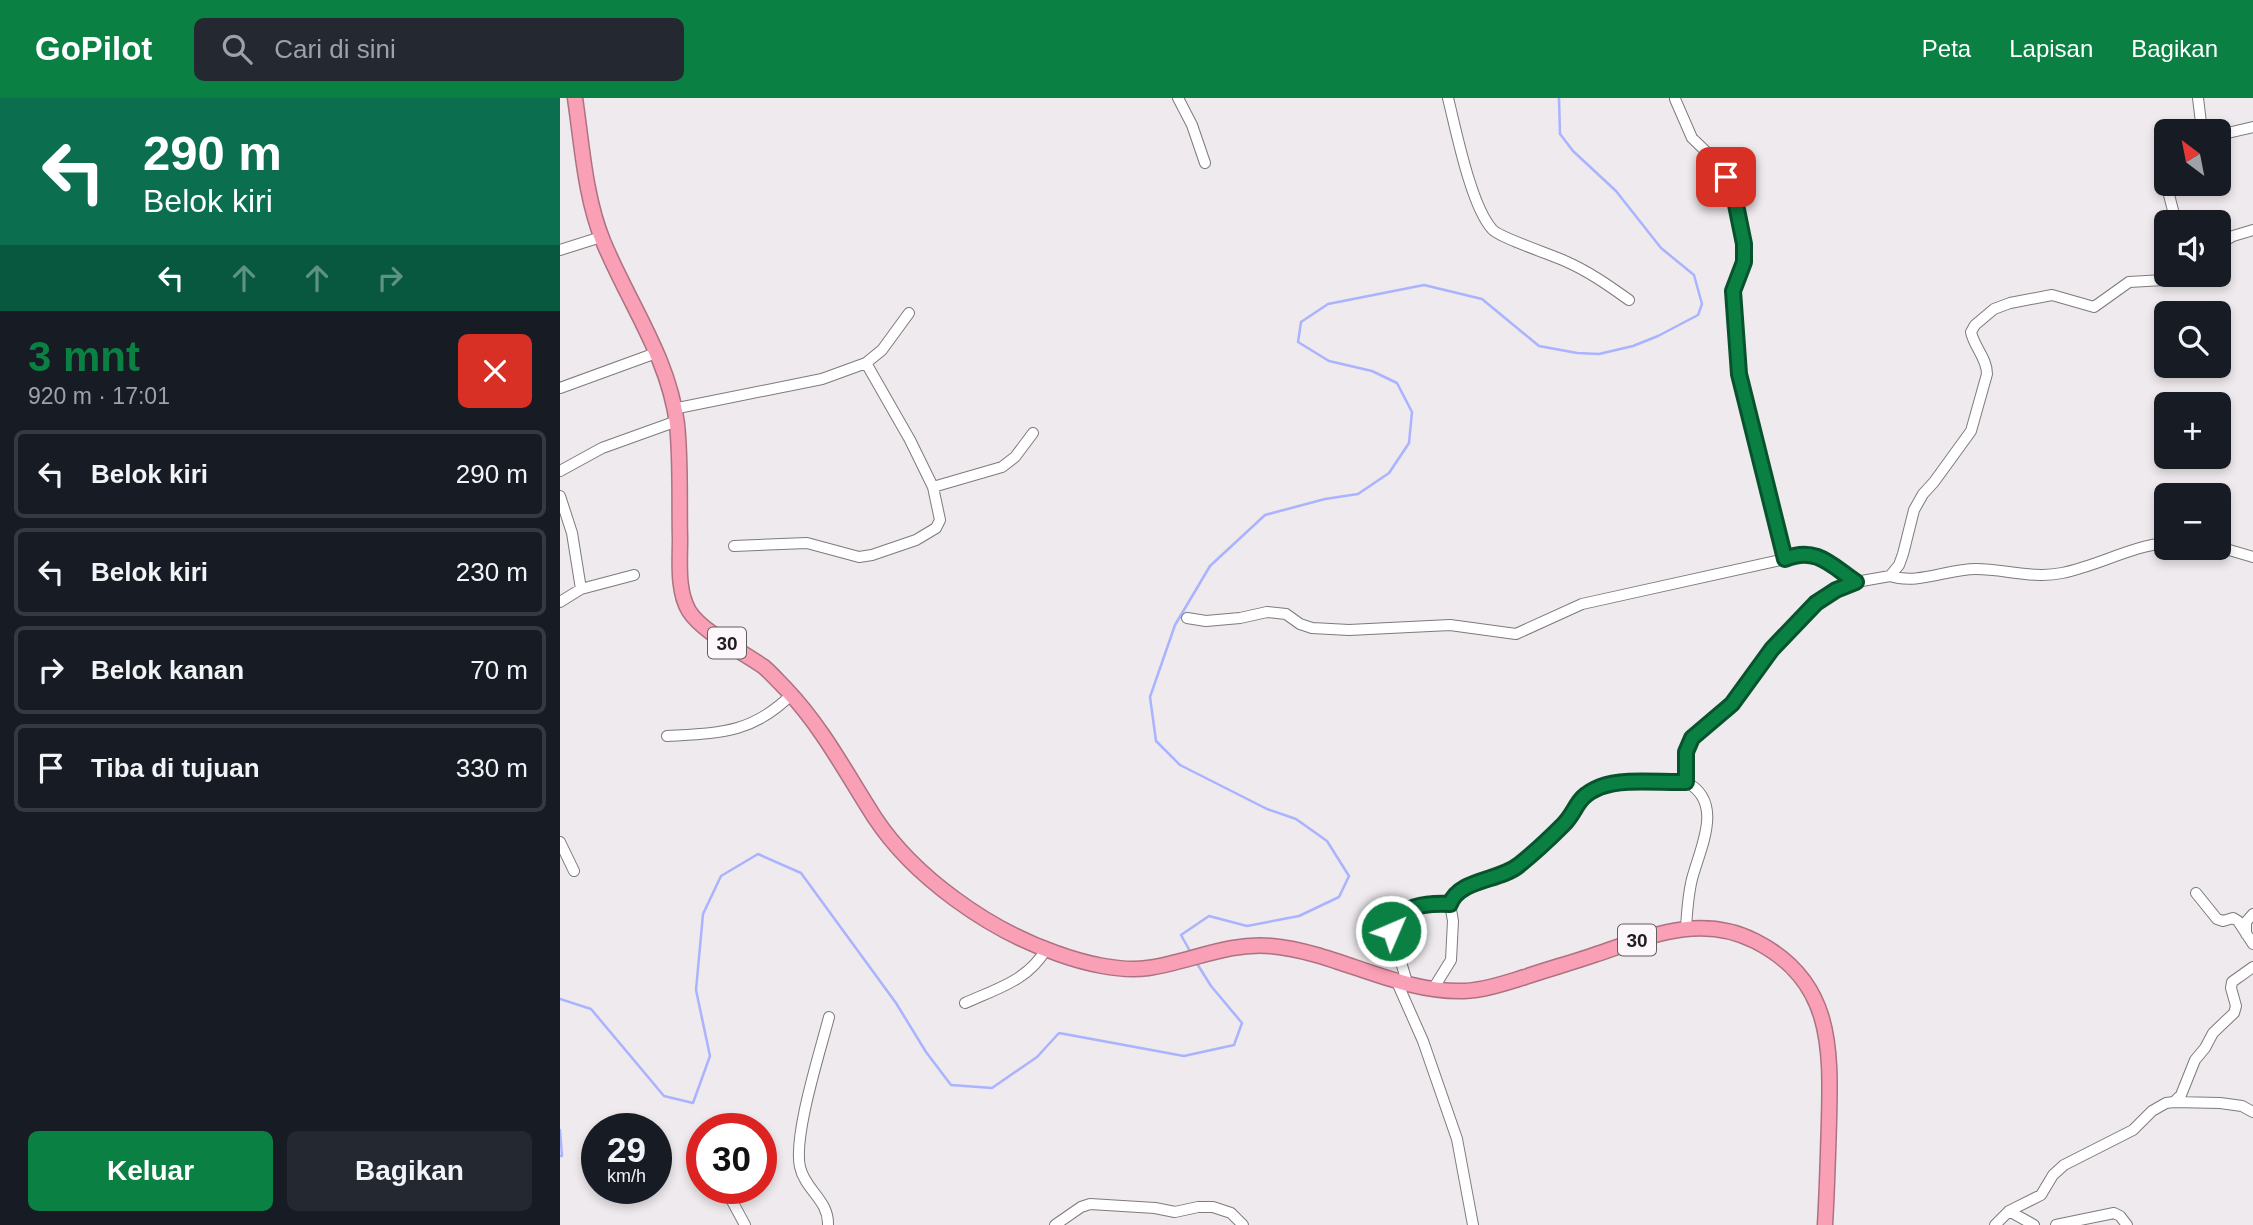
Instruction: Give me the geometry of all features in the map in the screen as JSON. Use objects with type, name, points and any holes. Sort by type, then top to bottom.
[{"type":"highway","name":"30","points":[[575,98],[589,188],[601,237],[670,388],[675,415],[681,579],[687,607],[690,613],[713,633],[768,670],[792,694],[822,731],[894,844],[922,872],[970,910],[1000,929],[1046,949],[1109,966],[1132,969],[1247,945],[1278,947],[1323,956],[1433,989],[1465,990],[1488,987],[1639,939],[1686,928],[1715,928],[1757,942],[1793,969],[1816,998],[1825,1026],[1831,1083],[1825,1225]]},
{"type":"street","points":[[1178,98],[1192,125],[1205,163]]},
{"type":"street","points":[[1448,98],[1468,177],[1493,232],[1566,261],[1597,277],[1629,300]]},
{"type":"street","points":[[2198,98],[2201,119]]},
{"type":"street","points":[[1675,99],[1692,138],[1717,162],[1733,190],[1744,244],[1744,262],[1733,291],[1739,374],[1785,559]]},
{"type":"street","points":[[2231,132],[2253,127]]},
{"type":"street","points":[[2231,237],[2253,230]]},
{"type":"street","points":[[560,250],[601,237]]},
{"type":"street","points":[[1890,576],[1899,565],[1903,554],[1914,510],[1976,421],[1987,366],[1972,339],[1971,332],[1975,325],[1994,309],[2010,303],[2052,295],[2094,307],[2129,282],[2154,280]]},
{"type":"street","points":[[560,471],[602,448],[675,415],[822,379],[866,363],[882,350],[909,313]]},
{"type":"street","points":[[560,388],[656,353]]},
{"type":"street","points":[[734,546],[807,543],[859,557],[916,540],[936,528],[940,520],[933,487],[910,439],[866,363]]},
{"type":"street","points":[[933,487],[1002,467],[1014,457],[1033,433]]},
{"type":"street","points":[[560,496],[572,533],[581,589]]},
{"type":"street","points":[[1686,782],[1686,752],[1692,738],[1739,696],[1772,649],[1809,610],[1836,590],[1856,582],[1890,576],[1903,579],[1976,569],[2054,575],[2082,569],[2154,545]]},
{"type":"street","points":[[2231,551],[2253,557]]},
{"type":"street","points":[[1187,618],[1206,621],[1267,612],[1286,614],[1300,624],[1312,628],[1349,630],[1450,625],[1516,634],[1582,604],[1798,554],[1812,554],[1856,582]]},
{"type":"street","points":[[560,602],[581,589],[634,575]]},
{"type":"street","points":[[667,736],[718,733],[751,723],[771,714],[792,694]]},
{"type":"street","points":[[1433,989],[1451,960],[1453,921],[1450,904],[1454,895],[1462,889],[1502,876],[1518,866],[1562,826],[1577,803],[1594,790],[1610,785],[1686,782],[1699,789],[1703,795],[1707,822],[1704,847],[1690,890],[1686,928]]},
{"type":"street","points":[[560,842],[574,871]]},
{"type":"street","points":[[2196,893],[2217,919],[2236,919],[2253,944]]},
{"type":"street","points":[[1450,904],[1420,905],[1401,915],[1393,923],[1393,938],[1399,948],[1402,981],[1457,1139],[1473,1225]]},
{"type":"street","points":[[2246,934],[2246,922],[2253,914]]},
{"type":"street","points":[[965,1003],[1021,977],[1040,960],[1046,949]]},
{"type":"street","points":[[1995,1225],[2009,1211],[2041,1195],[2058,1170],[2072,1160],[2126,1134],[2152,1111],[2174,1102],[2181,1095],[2194,1060],[2213,1033],[2234,1013],[2236,1002],[2231,988],[2232,982],[2253,967]]},
{"type":"street","points":[[828,1225],[825,1205],[800,1168],[799,1136],[829,1017]]},
{"type":"street","points":[[2174,1102],[2242,1106],[2253,1112]]},
{"type":"street","points":[[734,1204],[745,1225]]},
{"type":"street","points":[[1055,1225],[1072,1212],[1090,1204],[1155,1208],[1175,1212],[1213,1207],[1231,1213],[1243,1225]]},
{"type":"street","points":[[2009,1211],[2034,1225]]},
{"type":"street","points":[[2056,1225],[2114,1213],[2127,1225]]},
{"type":"waterway","points":[[1191,953],[1181,935],[1209,916],[1247,926],[1299,916],[1339,897],[1349,876],[1327,841],[1296,819],[1267,809],[1180,765],[1156,741],[1150,697],[1175,625],[1210,566],[1265,515],[1325,499],[1358,494],[1389,473],[1409,443],[1412,412],[1397,383],[1372,371],[1329,361],[1298,342],[1301,322],[1328,304],[1424,285],[1482,299],[1539,346],[1599,354],[1633,346],[1698,315],[1702,304],[1694,275],[1661,248],[1616,191],[1573,151],[1560,134],[1559,98]]},
{"type":"waterway","points":[[560,999],[591,1009],[664,1096],[693,1103],[710,1056],[696,990],[703,914],[721,876],[758,854],[801,873],[896,1003],[926,1052],[951,1085],[992,1088],[1037,1057],[1059,1033],[1184,1056],[1234,1045],[1242,1023],[1211,986],[1196,962]]},
{"type":"waterway","points":[[560,1130],[560,1156]]},
{"type":"route","points":[[1391,931],[1396,918],[1407,911],[1430,903],[1450,904],[1454,895],[1462,889],[1510,872],[1562,826],[1577,803],[1594,790],[1610,785],[1686,782],[1686,752],[1692,738],[1732,704],[1759,664],[1816,603],[1836,590],[1856,582],[1812,554],[1798,554],[1785,559],[1739,374],[1733,291],[1744,262],[1744,244],[1733,190],[1726,177]]}]
